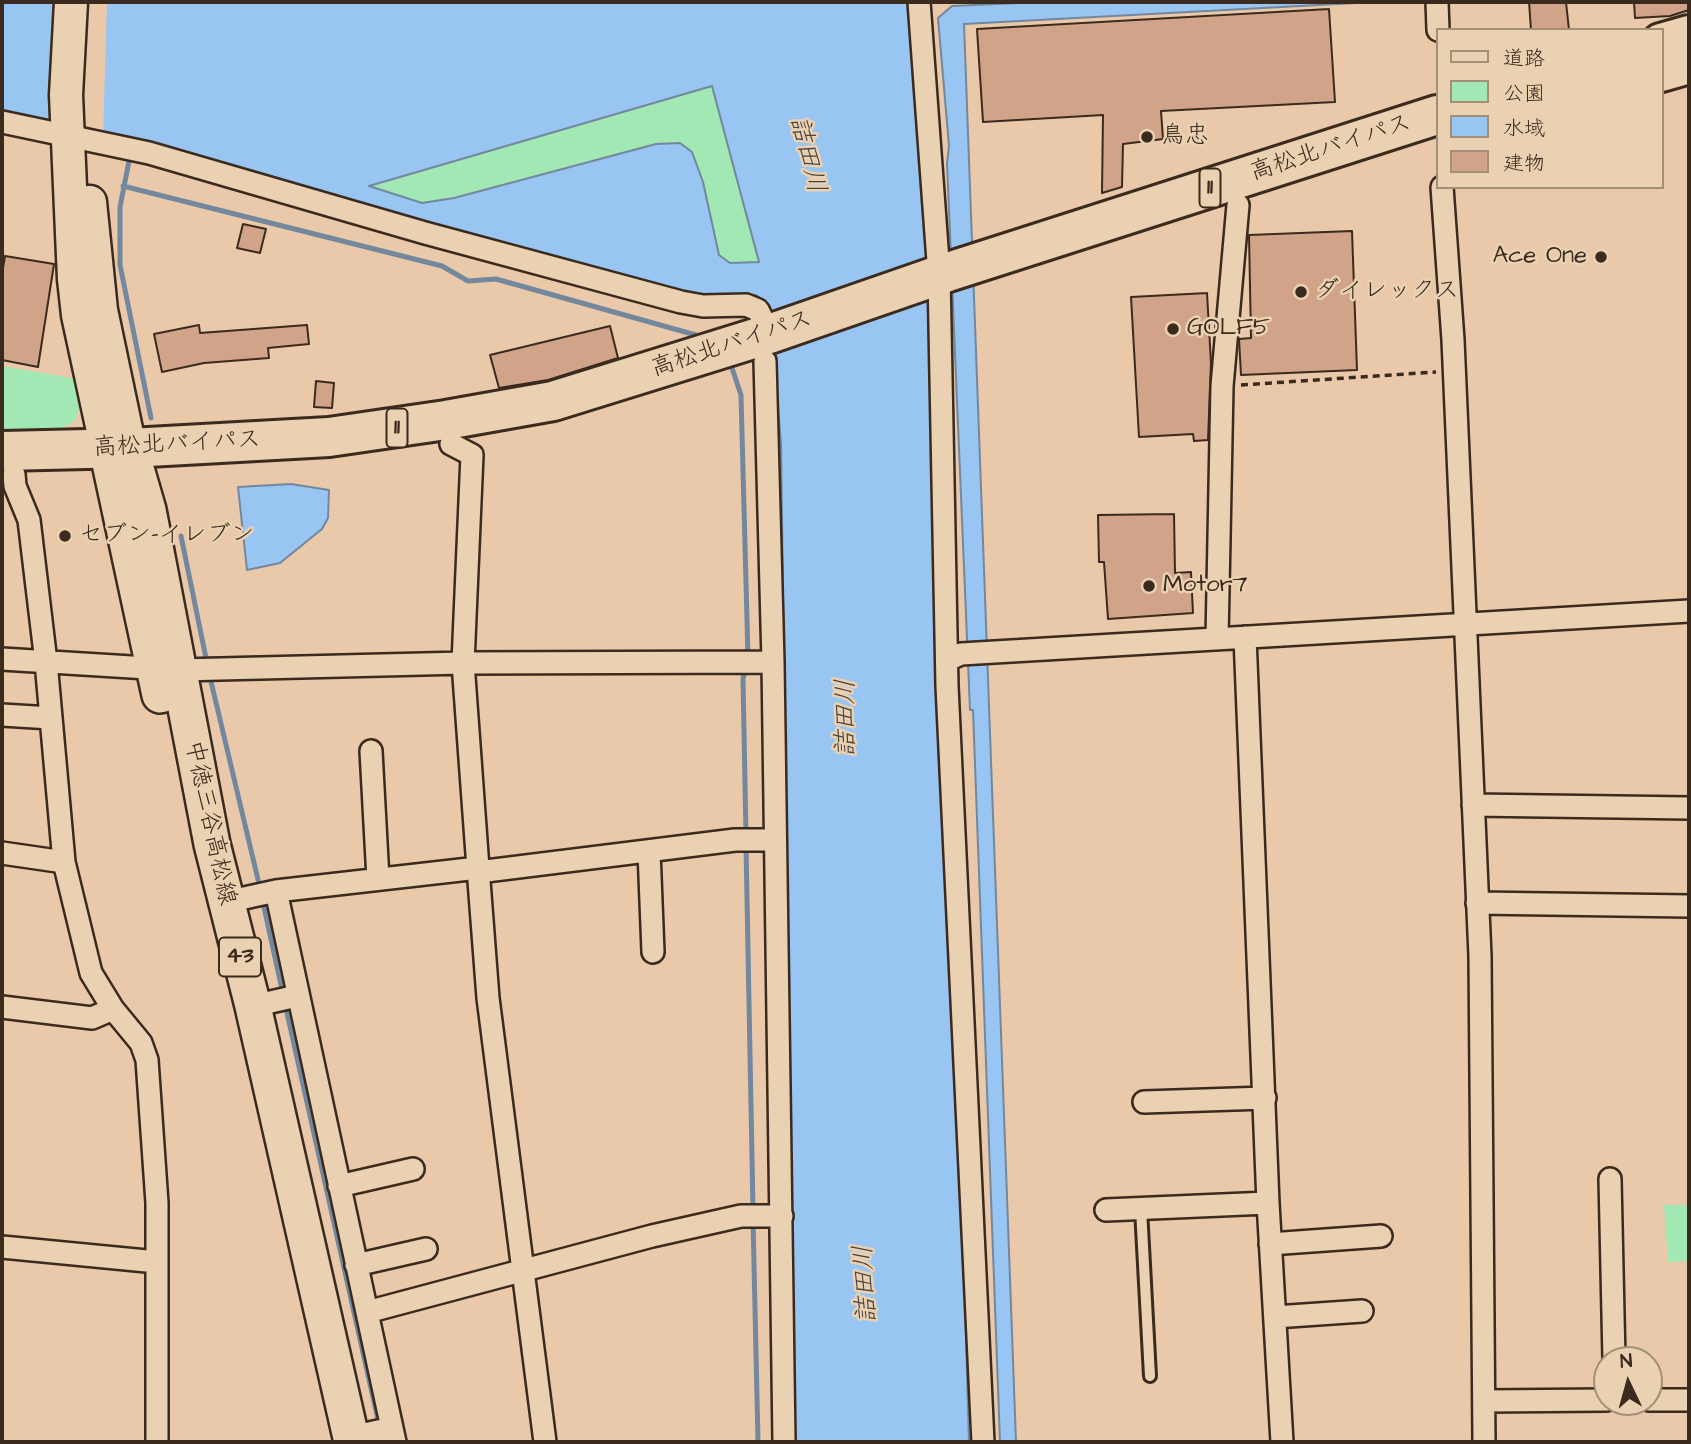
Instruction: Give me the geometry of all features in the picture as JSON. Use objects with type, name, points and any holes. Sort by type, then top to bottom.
[{"type":"highway","points":[[1663,42],[1689,35]]},
{"type":"highway","points":[[1663,71],[1689,64]]},
{"type":"highway","name":"高松北バイパス","points":[[6,466],[121,460],[330,460],[452,444],[556,424],[662,381],[767,348],[1436,115]]},
{"type":"highway","name":"高松北バイパス","points":[[951,283],[1238,205],[1436,142]]},
{"type":"highway","name":"高松北バイパス","points":[[121,460],[399,428],[662,381]]},
{"type":"main road","name":"中徳三谷高松線","points":[[121,460],[148,510],[188,670],[203,899],[351,1439]]},
{"type":"main road","name":"中徳三谷高松線","points":[[188,670],[188,729],[237,900],[262,1004],[351,1439]]},
{"type":"street","points":[[71,2],[101,310],[121,460]]},
{"type":"street","points":[[83,138],[90,2]]},
{"type":"street","points":[[919,2],[951,283],[954,657],[984,1442]]},
{"type":"street","points":[[1437,2],[1438,28]]},
{"type":"street","points":[[2,122],[149,153],[425,233],[681,302],[703,306],[746,305],[758,310],[764,322],[767,348],[767,840],[772,1216],[784,1442]]},
{"type":"street","points":[[1442,189],[1454,370],[1477,903],[1484,1442]]},
{"type":"street","points":[[1217,639],[1222,387],[1238,205]]},
{"type":"street","points":[[452,444],[472,455],[463,653],[478,870],[488,998],[545,1442]]},
{"type":"street","points":[[6,466],[29,520],[46,662],[64,862],[91,974],[113,1009],[141,1043],[147,1060],[157,1203],[157,1442]]},
{"type":"street","points":[[954,657],[986,652],[1689,611]]},
{"type":"street","points":[[1245,637],[1268,1203],[1282,1442]]},
{"type":"street","points":[[2,659],[188,670],[463,653],[727,663],[766,662]]},
{"type":"street","points":[[2,715],[51,718]]},
{"type":"street","points":[[371,751],[378,879]]},
{"type":"street","points":[[1473,805],[1689,808]]},
{"type":"street","points":[[237,900],[276,891],[378,879],[735,840],[767,840]]},
{"type":"street","points":[[649,851],[653,952]]},
{"type":"street","points":[[2,853],[64,862]]},
{"type":"street","points":[[276,891],[394,1435],[351,1439]]},
{"type":"street","points":[[1477,903],[1689,906]]},
{"type":"street","points":[[262,1004],[298,996]]},
{"type":"street","points":[[2,1007],[92,1017],[113,1009]]},
{"type":"street","points":[[1144,1102],[1265,1098]]},
{"type":"street","points":[[339,1186],[413,1169]]},
{"type":"street","points":[[1610,1179],[1614,1346]]},
{"type":"street","points":[[1106,1210],[1268,1203]]},
{"type":"street","points":[[367,1312],[523,1269],[741,1216],[772,1216]]},
{"type":"street","points":[[1270,1244],[1381,1236]]},
{"type":"street","points":[[2,1247],[157,1262]]},
{"type":"street","points":[[356,1265],[426,1249]]},
{"type":"street","points":[[1275,1317],[1362,1311]]},
{"type":"street","points":[[1485,1401],[1593,1400]]},
{"type":"street","points":[[1663,1400],[1689,1400]]},
{"type":"lane","points":[[1141,1209],[1150,1376]]},
{"type":"path","points":[[1222,387],[1454,370]]},
{"type":"green space","points":[[712,86],[760,262],[730,263],[719,255],[703,182],[692,152],[680,143],[656,144],[454,198],[422,203],[367,186]]},
{"type":"green space","points":[[2,366],[76,379],[81,403],[75,421],[62,428],[2,430]]},
{"type":"green space","points":[[1664,1205],[1689,1205],[1689,1261],[1668,1262]]},
{"type":"water","name":"詰田川","points":[[2,2],[910,2],[928,259],[947,660],[969,1442],[794,1442],[781,443],[770,306],[756,295],[701,299],[2,114]],"holes":[[[712,86],[759,262],[730,263],[719,255],[703,182],[692,152],[680,143],[656,144],[454,198],[422,203],[369,186]]]},
{"type":"water","points":[[1042,2],[1375,2],[964,24],[1016,1442],[1000,1442],[973,710],[970,710],[947,163],[949,146],[938,18],[952,6]]},
{"type":"water","points":[[291,484],[329,490],[328,518],[322,529],[280,563],[247,570],[238,487]]},
{"type":"pier","points":[[55,2],[107,2],[103,139],[51,127]]},
{"type":"building","points":[[1529,2],[1566,2],[1569,28],[1531,28]]},
{"type":"building","points":[[1634,2],[1689,2],[1689,10],[1670,16],[1635,18]]},
{"type":"building","points":[[1329,9],[1335,102],[1161,111],[1163,139],[1123,144],[1122,187],[1102,193],[1103,115],[983,122],[977,29]]},
{"type":"building","points":[[243,224],[266,229],[260,253],[237,248]]},
{"type":"building","points":[[1352,231],[1357,370],[1241,375],[1239,339],[1251,338],[1249,235]]},
{"type":"building","points":[[5,256],[54,264],[38,367],[2,360],[2,274]]},
{"type":"building","points":[[1207,293],[1211,363],[1208,440],[1194,441],[1193,434],[1139,437],[1131,297]]},
{"type":"building","points":[[199,325],[200,333],[307,325],[309,344],[268,348],[269,358],[204,363],[162,372],[154,334]]},
{"type":"building","points":[[610,326],[618,358],[548,380],[499,388],[490,355]]},
{"type":"building","points":[[316,381],[334,383],[332,408],[314,407]]},
{"type":"building","points":[[1174,514],[1175,573],[1191,572],[1193,613],[1108,619],[1104,562],[1099,562],[1098,515]]},
{"type":"waterway","points":[[130,156],[120,207],[120,265],[151,418]]},
{"type":"waterway","points":[[123,186],[442,266],[468,281],[496,279],[703,337]]},
{"type":"waterway","points":[[730,362],[741,395],[748,658]]},
{"type":"waterway","points":[[181,536],[207,663]]},
{"type":"waterway","points":[[206,659],[259,658]]},
{"type":"waterway","points":[[746,667],[743,679],[746,836]]},
{"type":"waterway","points":[[209,673],[260,888]]},
{"type":"waterway","points":[[746,846],[753,1210]]},
{"type":"waterway","points":[[262,898],[283,994]]},
{"type":"waterway","points":[[285,1004],[379,1424]]},
{"type":"waterway","points":[[753,1220],[758,1442]]},
{"type":"place","name":"鳥忠","points":[[1147,137]]},
{"type":"place","name":"Ace One","points":[[1601,257]]},
{"type":"place","name":"ダイレックス","points":[[1301,292]]},
{"type":"place","name":"GOLF5","points":[[1173,329]]},
{"type":"place","name":"セブン-イレブン","points":[[65,536]]},
{"type":"place","name":"Motor7","points":[[1149,586]]}]
